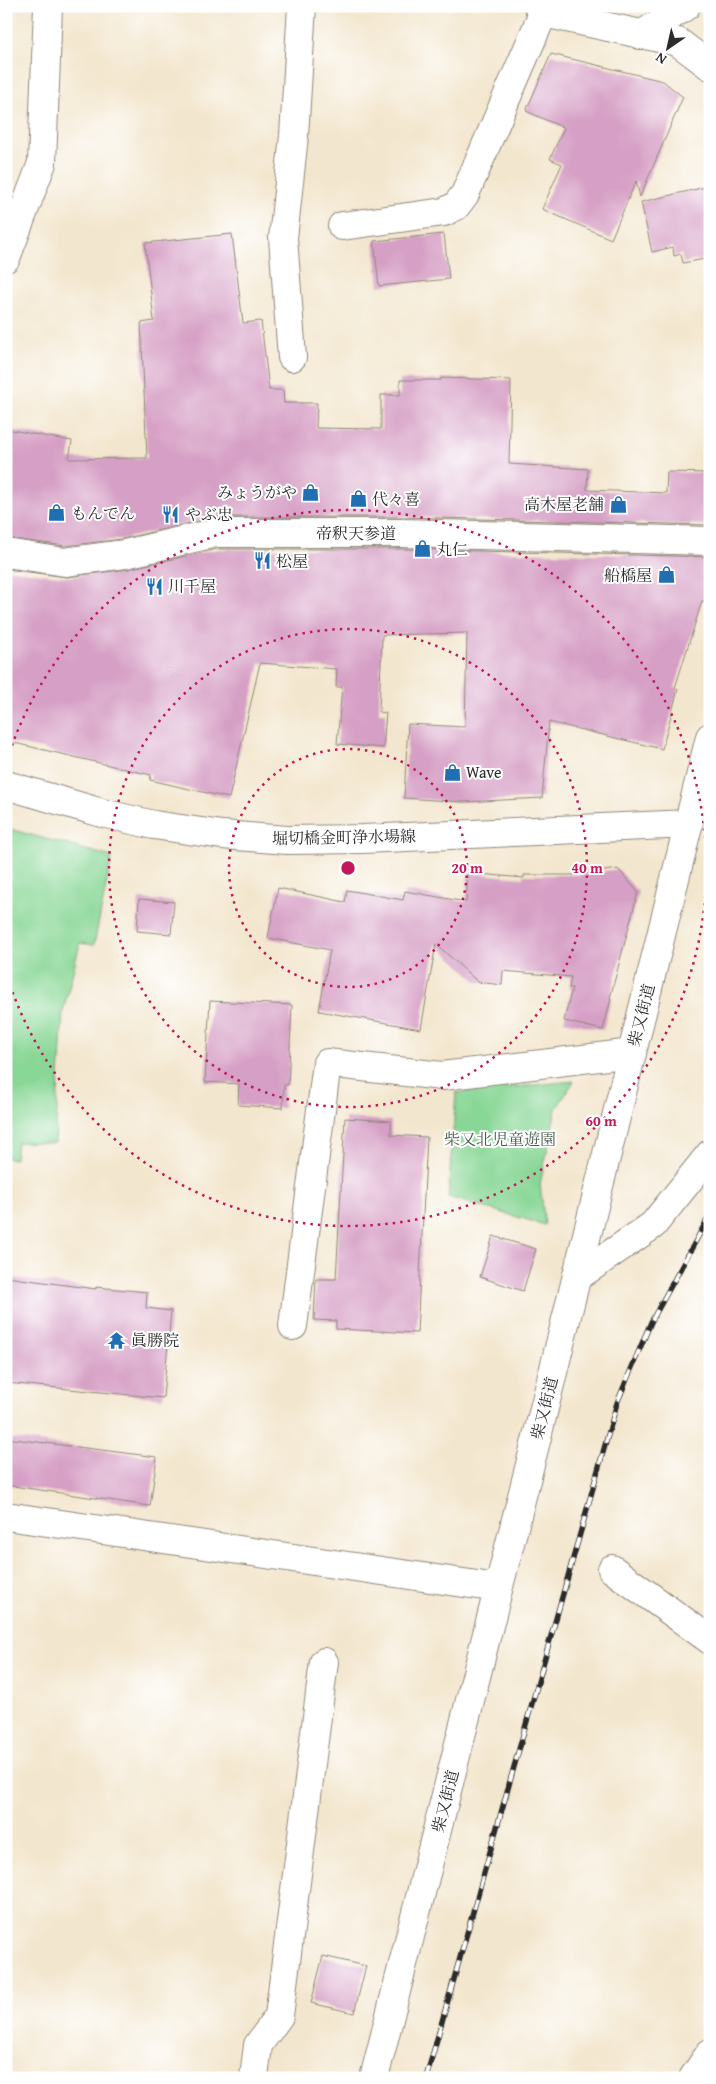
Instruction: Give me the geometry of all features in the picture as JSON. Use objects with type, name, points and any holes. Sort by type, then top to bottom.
[{"type":"street","points":[[6,258],[42,163],[48,6]]},
{"type":"street","points":[[292,357],[283,238],[294,136],[302,6]]},
{"type":"street","points":[[641,35],[686,6]]},
{"type":"street","points":[[342,226],[444,212],[456,206],[465,194],[541,9],[641,35],[678,42],[710,66]]},
{"type":"street","name":"帝釈天参道","points":[[6,554],[65,562],[125,554],[216,533],[401,533],[710,541]]},
{"type":"street","name":"柴又街道","points":[[374,2078],[632,1053],[699,825],[710,737]]},
{"type":"street","name":"堀切橋金町浄水場線","points":[[6,785],[102,813],[154,825],[287,840],[699,825]]},
{"type":"street","points":[[293,1326],[327,1063],[442,1076],[632,1053]]},
{"type":"street","points":[[577,1277],[654,1225],[710,1154]]},
{"type":"street","points":[[6,1516],[498,1588]]},
{"type":"street","points":[[612,1569],[710,1640]]},
{"type":"street","points":[[254,2078],[258,2046],[279,2016],[324,1662]]},
{"type":"street","points":[[693,2078],[710,2052]]},
{"type":"green space","points":[[6,828],[112,857],[94,945],[80,943],[63,1012],[55,1143],[17,1142],[15,1159],[6,1158]]},
{"type":"green space","name":"柴又北児童遊園","points":[[574,1081],[556,1109],[540,1184],[545,1225],[448,1197],[456,1093]]},
{"type":"building","points":[[551,54],[663,81],[683,97],[640,197],[636,181],[611,239],[542,209],[562,164],[550,159],[564,128],[526,111]]},
{"type":"building","points":[[710,186],[710,258],[683,263],[681,254],[674,256],[673,247],[652,252],[641,202]]},
{"type":"building","points":[[232,234],[243,323],[261,321],[269,390],[283,390],[284,403],[317,403],[316,428],[381,429],[381,395],[400,395],[400,380],[441,380],[441,378],[511,380],[509,464],[588,469],[587,490],[666,493],[667,472],[710,473],[710,525],[401,517],[215,517],[122,539],[65,546],[6,538],[6,429],[72,441],[69,459],[147,458],[141,323],[154,321],[145,243]]},
{"type":"building","points":[[444,234],[449,279],[379,286],[374,241]]},
{"type":"building","points":[[217,549],[401,549],[710,557],[710,601],[702,601],[675,688],[678,689],[662,749],[549,722],[542,798],[464,802],[404,798],[408,724],[465,727],[467,633],[382,635],[379,712],[386,713],[383,748],[337,744],[342,687],[336,687],[337,669],[260,663],[229,798],[150,780],[151,775],[6,741],[6,569],[67,577],[128,569]]},
{"type":"building","points":[[618,869],[638,892],[603,1030],[564,1021],[572,988],[569,988],[571,977],[503,971],[502,985],[478,982],[436,944],[421,1029],[319,1011],[330,950],[268,938],[278,888],[345,902],[347,890],[403,900],[405,891],[466,902],[468,873],[524,878],[524,875],[577,875]]},
{"type":"building","points":[[139,899],[174,902],[171,934],[137,931]]},
{"type":"building","points":[[210,1001],[292,1005],[288,1085],[284,1085],[283,1108],[238,1105],[239,1084],[205,1082]]},
{"type":"building","points":[[345,1118],[391,1121],[391,1135],[427,1137],[417,1333],[336,1329],[336,1321],[314,1320],[316,1279],[336,1279]]},
{"type":"building","points":[[493,1236],[536,1249],[523,1291],[480,1277]]},
{"type":"building","points":[[6,1277],[96,1289],[96,1287],[147,1292],[146,1308],[171,1311],[163,1398],[6,1383]]},
{"type":"building","points":[[6,1438],[157,1457],[150,1506],[6,1485]]},
{"type":"building","points":[[323,1956],[366,1966],[354,2013],[311,2003]]},
{"type":"railway","points":[[426,2078],[617,1403],[651,1322],[710,1215]]},
{"type":"place","name":"みょうがや","points":[[311,492]]},
{"type":"place","name":"代々喜","points":[[358,499]]},
{"type":"place","name":"高木屋老舗","points":[[618,504]]},
{"type":"place","name":"もんでん","points":[[57,513]]},
{"type":"place","name":"やぶ忠","points":[[171,514]]},
{"type":"place","name":"丸仁","points":[[422,549]]},
{"type":"place","name":"松屋","points":[[262,561]]},
{"type":"place","name":"船橋屋","points":[[666,575]]},
{"type":"place","name":"川千屋","points":[[154,586]]},
{"type":"place","name":"Wave","points":[[452,772]]},
{"type":"place","name":"眞勝院","points":[[117,1340]]}]
